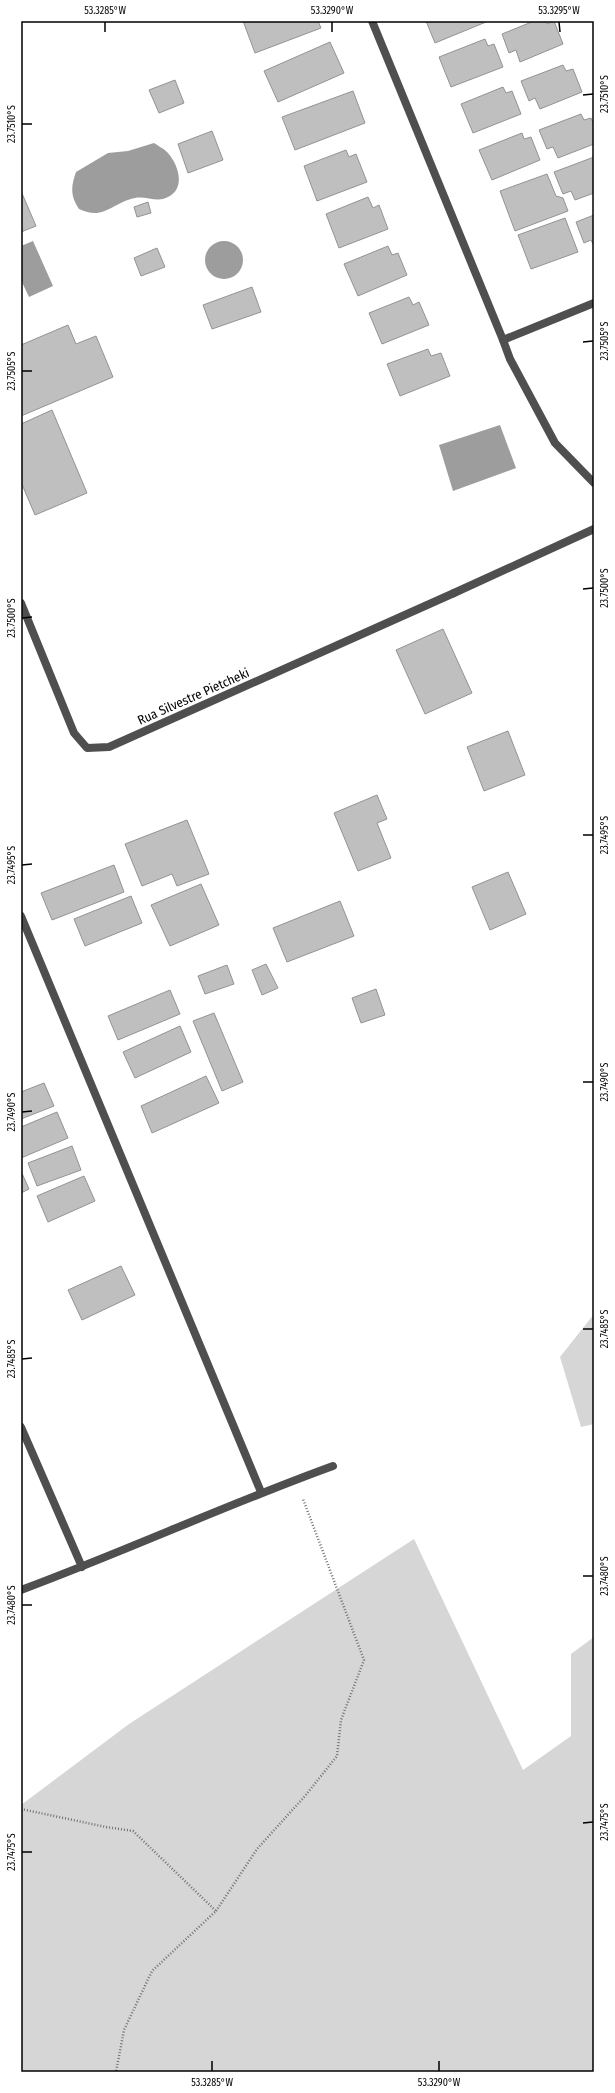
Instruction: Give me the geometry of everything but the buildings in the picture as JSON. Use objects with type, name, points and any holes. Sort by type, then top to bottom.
[{"type":"street","points":[[372,21],[510,359],[555,443],[594,483]]},
{"type":"street","points":[[503,340],[594,303]]},
{"type":"street","name":"Rua Silvestre Pietcheki","points":[[21,603],[74,733],[87,748],[109,747],[594,529]]},
{"type":"street","points":[[21,916],[261,1492]]},
{"type":"street","points":[[21,1428],[82,1567]]},
{"type":"street","points":[[21,1590],[82,1567],[261,1492],[334,1466]]},
{"type":"path","points":[[116,2072],[124,2030],[152,1971],[216,1911],[257,1849],[305,1796],[337,1756],[341,1720],[364,1660],[296,1480]]},
{"type":"path","points":[[21,1809],[106,1827],[133,1831],[216,1911]]},
{"type":"shaded area","points":[[154,143],[167,152],[172,158],[178,171],[178,185],[176,191],[171,196],[163,199],[135,198],[127,200],[107,210],[95,213],[79,209],[74,200],[72,191],[76,172],[108,153],[128,151]]},
{"type":"shaded area","points":[[33,241],[53,286],[29,297],[21,280],[21,246]]},
{"type":"shaded area","points":[[224,241],[234,244],[240,250],[243,260],[240,270],[234,276],[224,279],[214,276],[208,270],[205,260],[208,250],[214,244]]},
{"type":"shaded area","points":[[500,425],[516,468],[453,491],[439,445]]},
{"type":"shaded area","points":[[594,1314],[594,1424],[581,1427],[560,1357]]},
{"type":"shaded area","points":[[414,1539],[523,1770],[571,1736],[571,1654],[594,1637],[594,2072],[21,2072],[21,1805],[129,1724]]}]
